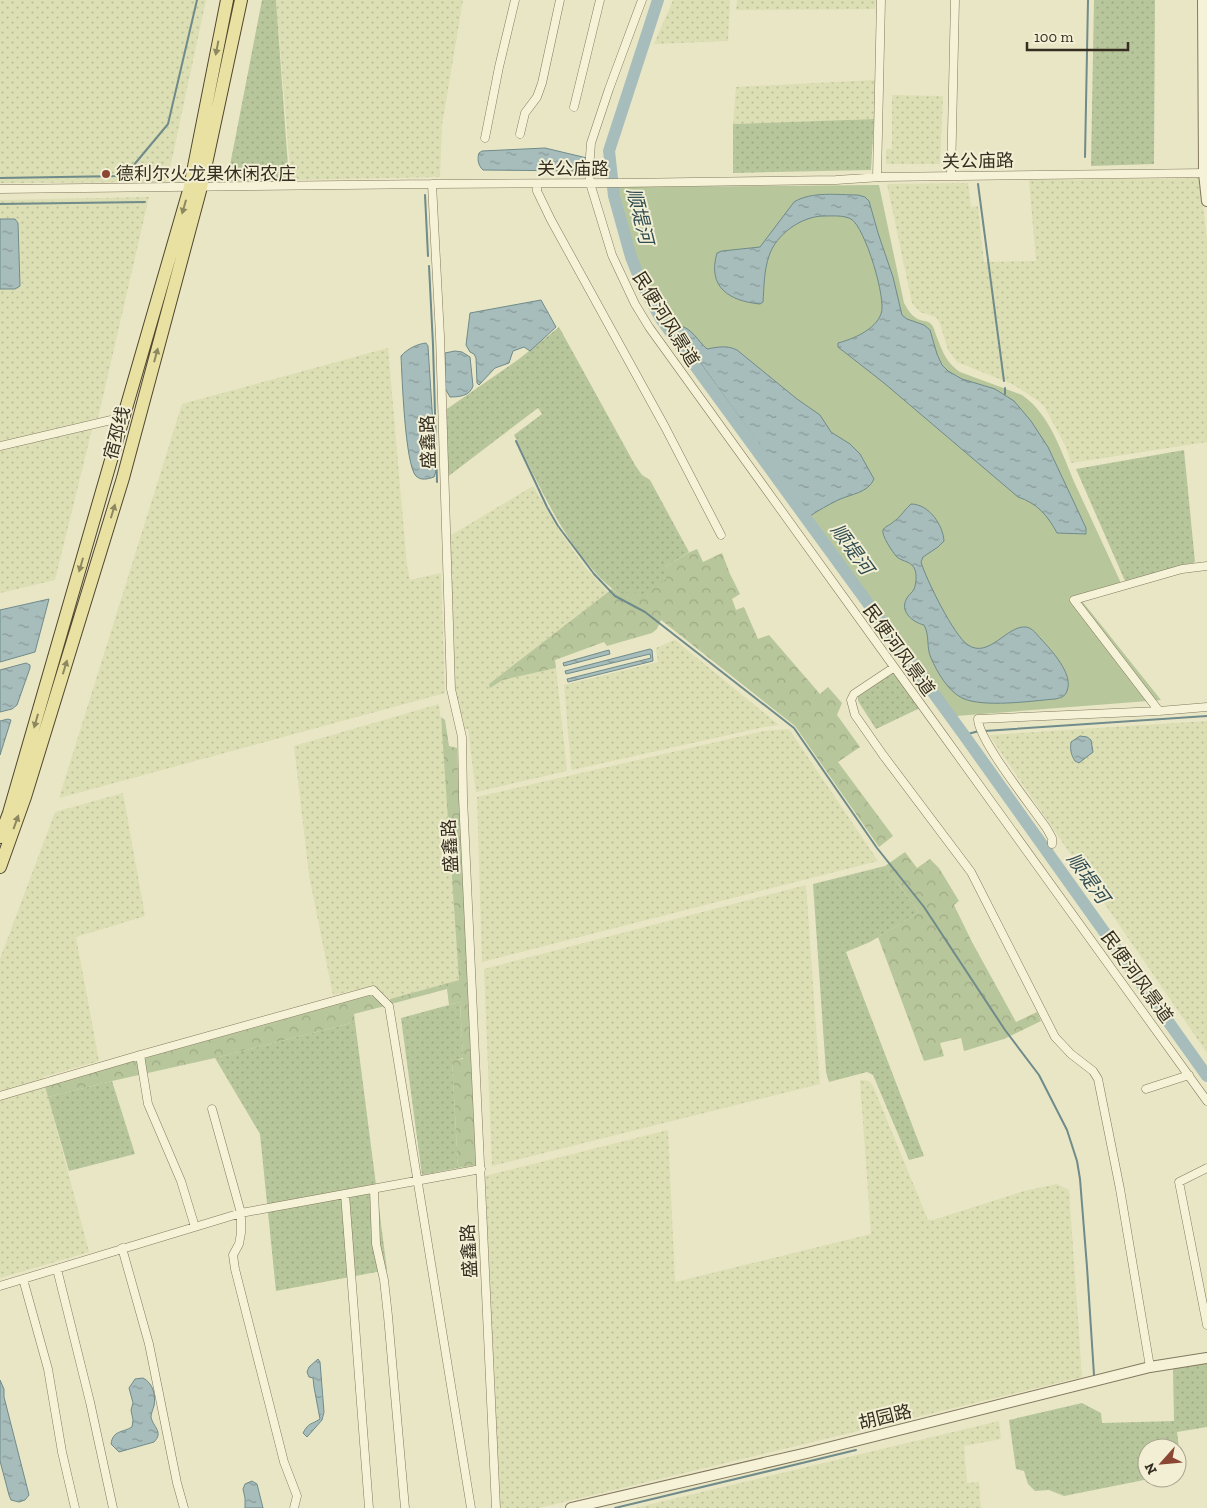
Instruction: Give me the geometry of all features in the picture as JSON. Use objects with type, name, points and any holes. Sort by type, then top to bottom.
[{"type":"main road","name":"宿邳线","points":[[0,837],[9,813],[124,417],[195,187],[227,0]]},
{"type":"main road","name":"宿邳线","points":[[0,867],[26,797],[123,478],[241,0]]},
{"type":"street","points":[[486,138],[499,67],[515,0]]},
{"type":"street","points":[[520,134],[525,113],[537,97],[542,82],[560,0]]},
{"type":"street","points":[[574,107],[600,0]]},
{"type":"street","name":"民便河风景道","points":[[642,0],[609,89],[592,142],[593,183],[612,255],[635,304],[649,327],[893,668],[1207,1101]]},
{"type":"street","points":[[877,177],[881,0]]},
{"type":"street","points":[[951,176],[954,0]]},
{"type":"street","points":[[1203,0],[1207,201]]},
{"type":"street","name":"关公庙路","points":[[0,189],[622,183],[836,180],[877,177],[1205,173]]},
{"type":"street","name":"盛鑫路","points":[[432,184],[440,336],[450,689],[462,737],[462,798],[496,1508]]},
{"type":"street","points":[[537,184],[537,191],[551,220],[665,427],[721,535]]},
{"type":"street","points":[[0,446],[124,417]]},
{"type":"street","points":[[1159,711],[1074,600],[1182,569],[1207,566]]},
{"type":"street","points":[[893,668],[854,694],[851,700],[855,715],[971,872],[1055,1037],[1071,1054],[1093,1072],[1098,1079],[1120,1189],[1150,1367]]},
{"type":"street","points":[[1052,844],[1052,838],[1047,829],[985,741],[978,719],[1207,707]]},
{"type":"street","points":[[0,1096],[373,990],[389,1006],[472,1508]]},
{"type":"street","points":[[140,1055],[148,1104],[181,1181],[195,1227]]},
{"type":"street","points":[[1146,1089],[1188,1075]]},
{"type":"street","points":[[212,1109],[241,1213],[242,1233],[234,1255],[235,1269],[284,1462],[297,1496],[294,1508]]},
{"type":"street","points":[[1207,1168],[1179,1182],[1207,1325]]},
{"type":"street","points":[[0,1286],[241,1213],[481,1169]]},
{"type":"street","points":[[374,1189],[376,1244],[384,1280],[388,1316],[405,1508]]},
{"type":"street","points":[[345,1194],[369,1508]]},
{"type":"street","points":[[122,1248],[149,1344],[184,1508]]},
{"type":"street","points":[[57,1270],[90,1402],[113,1508]]},
{"type":"street","points":[[23,1280],[48,1368],[62,1452],[76,1508]]},
{"type":"street","name":"胡园路","points":[[571,1508],[807,1453],[1150,1367],[1207,1358]]},
{"type":"green space","name":"德利尔火龙果休闲农庄","points":[[0,0],[206,0],[167,182],[0,183]]},
{"type":"green space","points":[[262,0],[276,0],[289,180],[227,181]]},
{"type":"green space","points":[[276,0],[463,0],[442,125],[440,177],[291,180]]},
{"type":"green space","points":[[673,0],[730,0],[728,41],[654,44]]},
{"type":"green space","points":[[737,0],[876,0],[875,9],[736,10]]},
{"type":"green space","points":[[1094,0],[1155,0],[1154,164],[1091,166]]},
{"type":"green space","points":[[875,80],[874,119],[733,124],[736,87]]},
{"type":"green space","points":[[892,95],[943,96],[940,164],[886,164],[886,149],[892,149]]},
{"type":"green space","points":[[874,119],[871,170],[733,173],[733,124]]},
{"type":"green space","points":[[1200,178],[1207,241],[1207,442],[1071,463],[1066,447],[1044,406],[1012,384],[957,362],[948,350],[936,317],[920,312],[912,303],[887,184],[968,183],[971,207],[978,206],[984,262],[1036,261],[1029,180]]},
{"type":"green space","points":[[879,185],[904,303],[915,317],[932,325],[945,356],[955,368],[960,372],[1022,395],[1041,413],[1055,436],[1121,583],[1078,596],[1161,700],[956,716],[657,302],[638,261],[627,231],[618,187]]},
{"type":"green space","points":[[149,197],[98,418],[0,442],[0,200]]},
{"type":"green space","points":[[559,327],[635,465],[642,475],[650,480],[689,552],[665,567],[670,576],[643,597],[633,591],[619,595],[581,556],[559,523],[514,435],[542,414],[538,408],[446,478],[444,411],[519,359]]},
{"type":"green space","points":[[388,348],[407,566],[410,580],[441,573],[445,693],[59,798],[182,404]]},
{"type":"green space","points":[[92,429],[55,580],[0,593],[0,451]]},
{"type":"green space","points":[[1184,450],[1195,562],[1125,581],[1076,469]]},
{"type":"green space","points":[[533,486],[555,524],[584,566],[608,592],[489,684],[490,688],[503,680],[556,668],[567,771],[476,792],[468,729],[464,729],[463,718],[460,718],[453,687],[448,537]]},
{"type":"green space","points":[[697,549],[703,562],[722,553],[740,594],[732,599],[736,610],[744,607],[758,639],[769,635],[820,694],[828,687],[842,703],[837,715],[860,747],[838,762],[893,836],[879,847],[795,726],[661,620],[657,629],[652,633],[607,646],[604,642],[555,660],[556,668],[503,680],[490,688],[489,684],[612,589],[619,595]]},
{"type":"green space","points":[[675,640],[779,725],[572,770],[564,685],[658,662],[656,648]]},
{"type":"green space","points":[[893,671],[920,708],[876,729],[858,701],[858,695]]},
{"type":"green space","points":[[439,704],[444,747],[459,980],[390,999],[374,986],[333,995],[309,875],[294,746]]},
{"type":"green space","points":[[441,717],[445,720],[449,746],[457,748],[476,1165],[458,1168],[452,1060],[463,1059],[460,1002],[449,1005],[447,989],[391,1004],[390,999],[459,980]]},
{"type":"green space","points":[[1207,721],[1207,1053],[989,735]]},
{"type":"green space","points":[[789,729],[878,861],[482,962],[477,797],[764,731]]},
{"type":"green space","points":[[123,793],[145,916],[76,937],[99,1061],[43,1077],[89,1252],[0,1278],[0,959],[55,812]]},
{"type":"green space","points":[[905,852],[917,868],[930,859],[939,868],[959,901],[954,905],[972,942],[1016,1022],[1037,1012],[1041,1021],[1004,1039],[964,1051],[961,1038],[940,1043],[944,1056],[924,1061],[878,937],[919,912],[885,866]]},
{"type":"green space","points":[[885,866],[919,912],[870,942],[846,952],[924,1156],[909,1160],[873,1075],[867,1072],[829,1082],[826,1072],[813,884]]},
{"type":"green space","points":[[806,885],[820,1084],[492,1166],[484,969]]},
{"type":"green space","points":[[371,995],[385,1006],[354,1014],[355,1022],[215,1058],[48,1097],[45,1086]]},
{"type":"green space","points":[[460,1002],[463,1058],[452,1061],[458,1168],[422,1175],[401,1018]]},
{"type":"green space","points":[[355,1022],[387,1270],[276,1291],[260,1134],[215,1058]]},
{"type":"green space","points":[[860,1080],[869,1081],[873,1086],[928,1220],[1024,1191],[1057,1184],[1069,1190],[1082,1377],[539,1508],[500,1508],[485,1176],[668,1130],[675,1282],[871,1234]]},
{"type":"green space","points":[[112,1081],[135,1154],[69,1171],[48,1097]]},
{"type":"green space","points":[[1207,1362],[1207,1427],[1177,1432],[1178,1438],[1137,1438],[1137,1481],[1064,1496],[1049,1490],[1035,1491],[1028,1484],[1024,1471],[1016,1469],[1009,1420],[1082,1403],[1101,1413],[1102,1423],[1174,1421],[1173,1367]]},
{"type":"green space","points":[[999,1421],[1001,1439],[964,1446],[967,1483],[979,1482],[981,1508],[635,1508]]},
{"type":"water","points":[[545,148],[587,158],[585,171],[483,170],[478,162],[479,153],[482,151]]},
{"type":"water","points":[[817,195],[858,195],[865,197],[869,201],[893,277],[902,315],[907,319],[924,325],[930,330],[937,354],[942,365],[948,371],[962,379],[995,389],[1014,401],[1031,421],[1048,447],[1086,528],[1086,534],[1057,533],[1046,516],[1036,507],[1018,497],[884,383],[838,347],[838,343],[857,336],[874,325],[881,314],[882,306],[874,264],[857,225],[851,219],[838,216],[824,216],[807,219],[791,228],[777,240],[767,261],[763,302],[760,304],[739,300],[730,296],[718,283],[715,275],[717,253],[760,247],[794,202]]},
{"type":"water","points":[[0,219],[15,219],[18,223],[20,286],[15,289],[0,289]]},
{"type":"water","points":[[541,300],[556,327],[530,351],[524,347],[513,351],[509,363],[495,368],[479,385],[477,383],[476,358],[466,345],[470,313]]},
{"type":"water","points":[[678,325],[691,332],[707,349],[726,347],[737,350],[797,399],[820,415],[831,432],[850,444],[860,454],[874,479],[871,484],[863,490],[838,500],[810,516],[674,326]]},
{"type":"water","points":[[426,343],[428,346],[436,471],[434,477],[420,479],[412,469],[409,455],[401,356],[412,347]]},
{"type":"water","points":[[462,352],[470,357],[473,386],[467,394],[450,397],[445,388],[445,353]]},
{"type":"water","points":[[911,504],[918,505],[929,511],[941,528],[944,541],[923,557],[921,562],[941,606],[962,640],[968,645],[983,648],[1019,628],[1026,627],[1031,629],[1050,649],[1064,670],[1068,684],[1064,696],[1055,699],[1021,702],[982,703],[962,698],[948,686],[931,658],[924,625],[911,619],[906,611],[905,603],[915,585],[914,567],[895,555],[883,532]]},
{"type":"water","points":[[49,599],[35,652],[0,662],[0,610]]},
{"type":"water","points":[[609,650],[610,654],[564,666],[563,663]]},
{"type":"water","points":[[652,650],[653,661],[568,682],[567,679],[651,658],[650,654],[566,674],[565,671]]},
{"type":"water","points":[[26,663],[30,665],[30,668],[17,705],[12,709],[0,712],[0,670]]},
{"type":"water","points":[[11,720],[0,755],[0,721]]},
{"type":"water","points":[[1080,736],[1091,740],[1093,752],[1079,763],[1075,761],[1071,752],[1071,742]]},
{"type":"water","points":[[318,1359],[320,1362],[324,1412],[322,1420],[307,1437],[303,1433],[305,1429],[320,1419],[313,1378],[309,1377],[307,1372],[309,1367]]},
{"type":"water","points":[[143,1378],[149,1383],[154,1394],[154,1406],[151,1417],[158,1435],[154,1442],[119,1452],[111,1444],[112,1439],[116,1434],[132,1427],[131,1410],[133,1403],[129,1388],[135,1379]]},
{"type":"water","points":[[0,1380],[4,1389],[4,1397],[29,1495],[25,1500],[19,1502],[11,1500],[0,1461]]},
{"type":"water","points":[[252,1481],[257,1484],[263,1508],[245,1508],[243,1489],[245,1484]]},
{"type":"waterway","points":[[0,178],[121,176],[128,172],[168,124],[197,0]]},
{"type":"waterway","name":"顺堤河","points":[[658,0],[609,151],[614,196],[631,257],[641,282],[661,319],[964,735],[1207,1076]]},
{"type":"waterway","points":[[1085,157],[1088,0]]},
{"type":"waterway","points":[[978,184],[1004,381]]},
{"type":"waterway","points":[[425,195],[428,256]]},
{"type":"waterway","points":[[0,204],[145,202]]},
{"type":"waterway","points":[[429,266],[437,482]]},
{"type":"waterway","points":[[1005,388],[1005,394]]},
{"type":"waterway","points":[[516,441],[558,526],[594,574],[615,596],[645,612],[794,728],[877,848],[924,907],[1005,1030],[1039,1075],[1067,1130],[1077,1161],[1087,1267],[1094,1375]]},
{"type":"waterway","points":[[984,731],[1207,716]]},
{"type":"waterway","points":[[964,735],[979,731]]},
{"type":"waterway","points":[[615,1508],[856,1450]]},
{"type":"place","name":"德利尔火龙果休闲农庄","points":[[106,174]]}]
